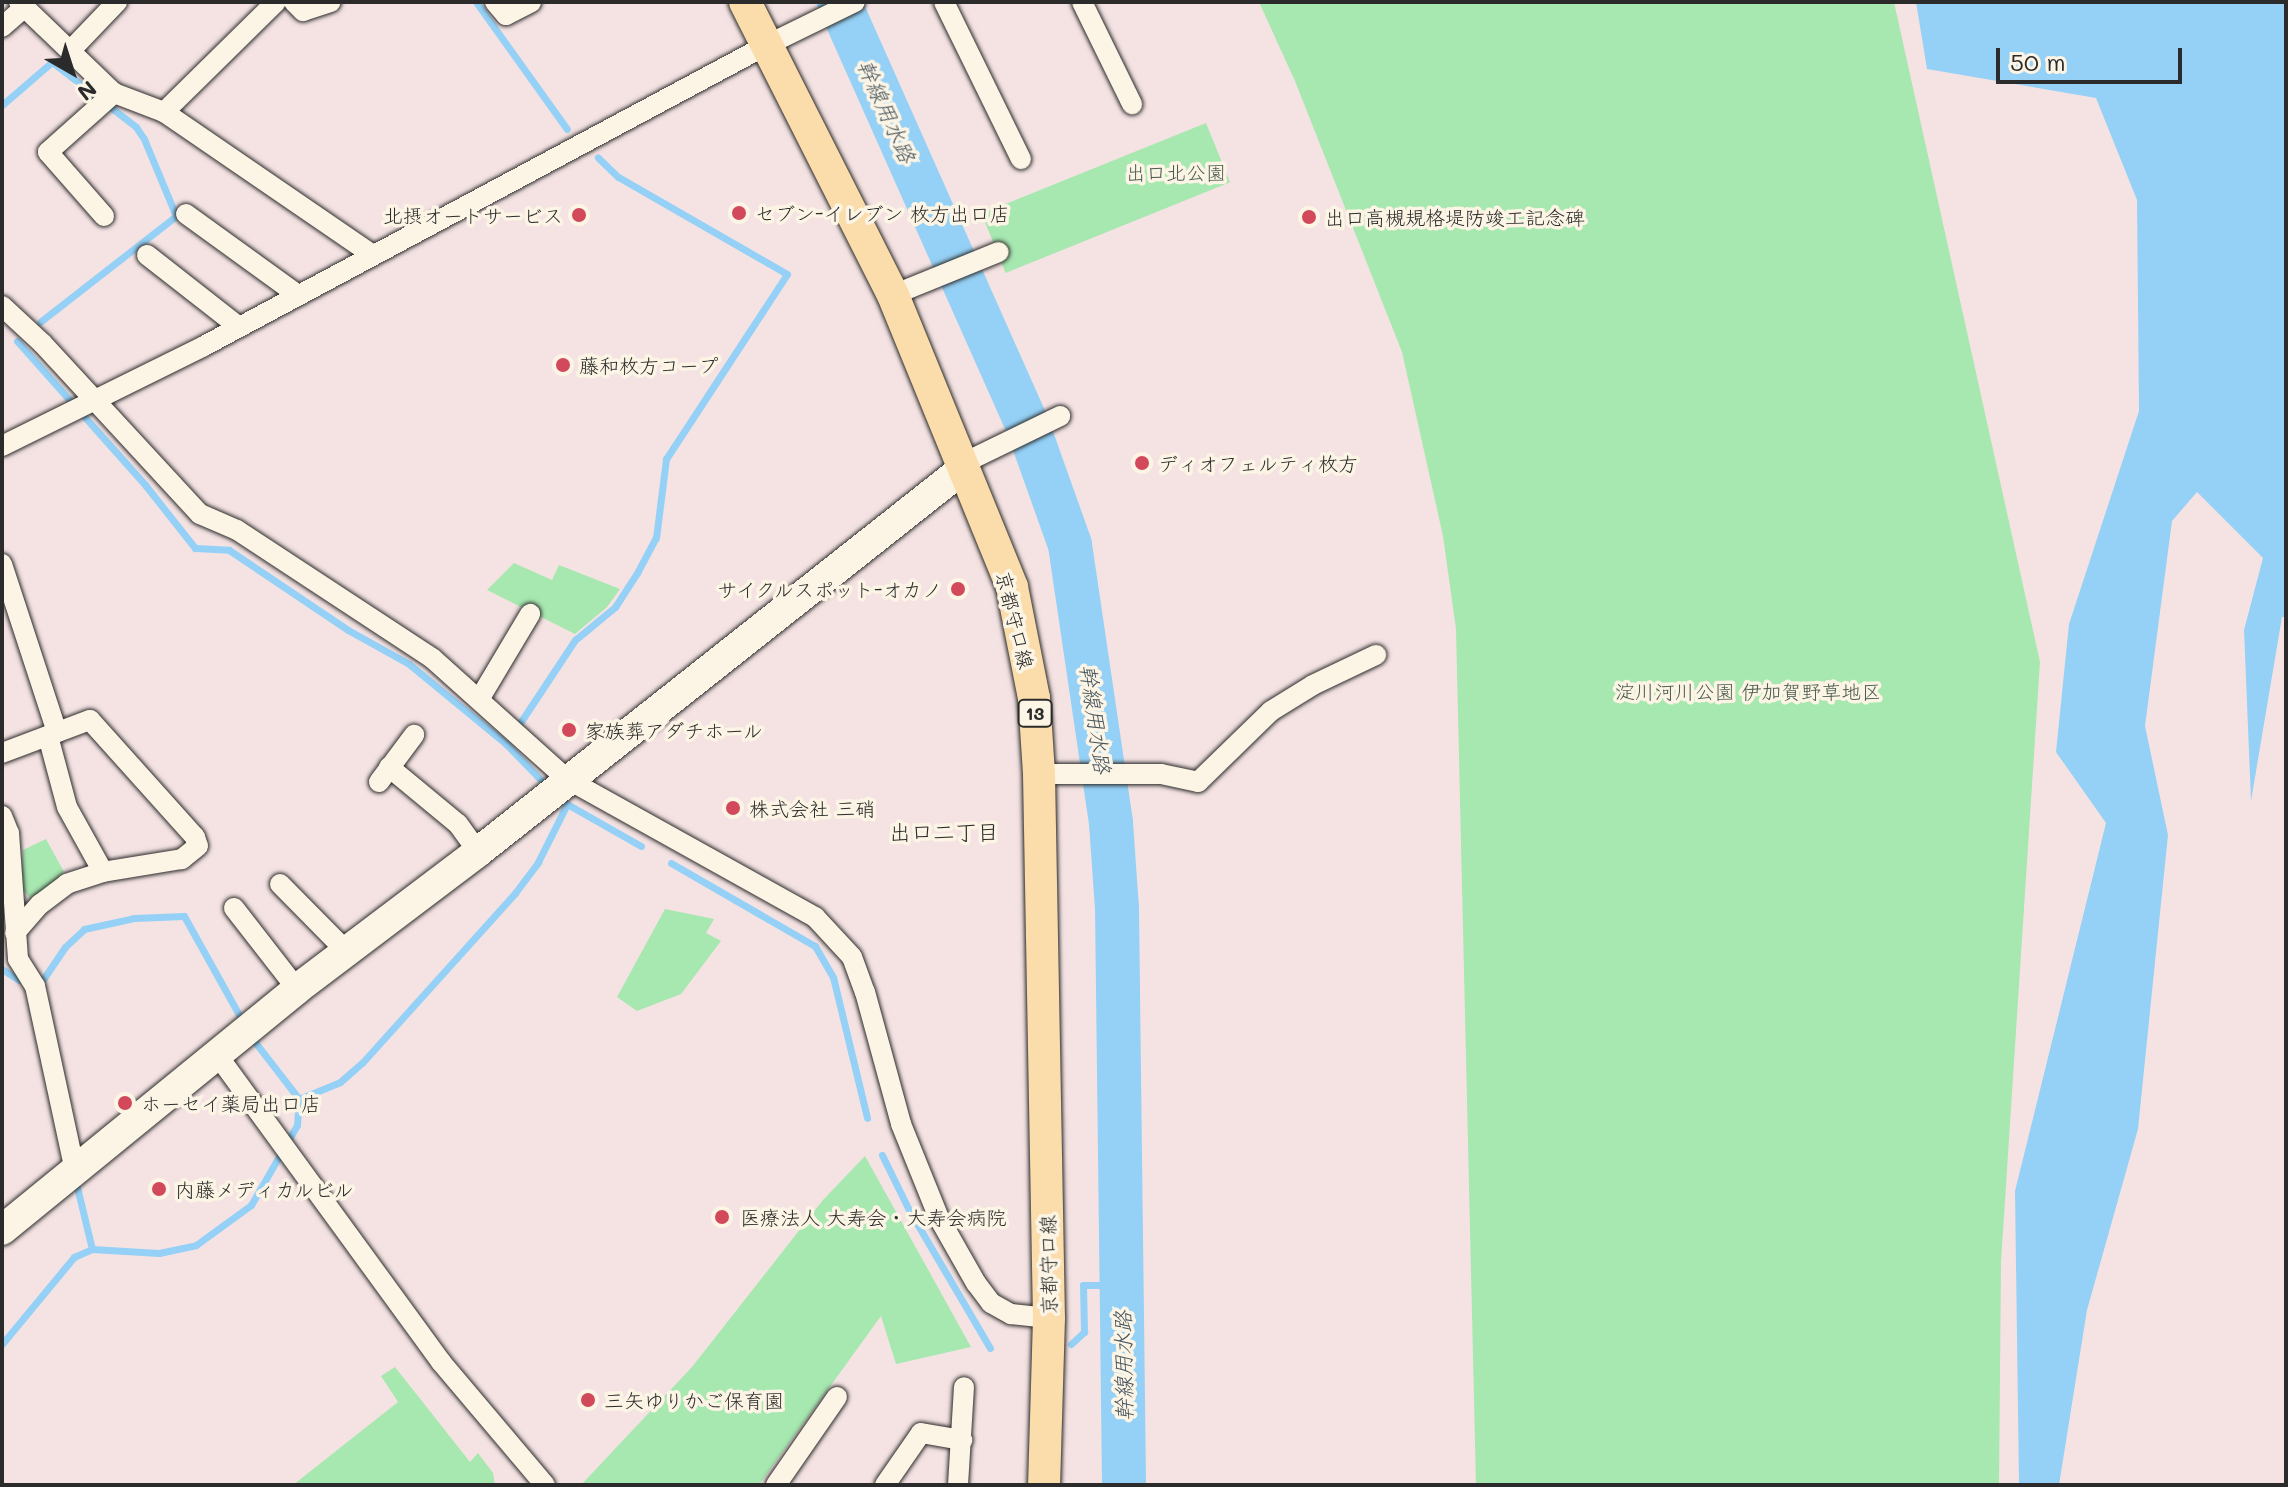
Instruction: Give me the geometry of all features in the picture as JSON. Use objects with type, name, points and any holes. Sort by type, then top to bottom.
[{"type":"main road","name":"京都守口線","points":[[745,2],[778,40],[900,291],[969,463],[1012,587],[1048,774],[1049,1318],[1044,1485]]},
{"type":"street","points":[[70,51],[117,2]]},
{"type":"street","points":[[164,112],[276,2]]},
{"type":"street","points":[[294,2],[303,11],[331,2]]},
{"type":"street","points":[[495,2],[506,15],[531,2]]},
{"type":"street","points":[[2,446],[239,327],[855,2]]},
{"type":"street","points":[[944,2],[1021,159]]},
{"type":"street","points":[[1082,2],[1132,104]]},
{"type":"street","points":[[2,27],[22,5],[114,93],[164,112],[373,255]]},
{"type":"street","points":[[104,216],[48,152],[114,93]]},
{"type":"street","points":[[186,214],[298,295]]},
{"type":"street","points":[[900,291],[999,252]]},
{"type":"street","points":[[147,255],[239,327]]},
{"type":"street","points":[[2,306],[42,343],[200,514],[237,530],[423,652],[480,698],[567,779],[815,917],[852,957],[865,992],[901,1124],[939,1218],[991,1303],[1011,1314],[1049,1318]]},
{"type":"street","points":[[2,1230],[297,989],[478,852],[969,463],[1060,416]]},
{"type":"street","points":[[2,564],[52,734],[67,807],[103,872]]},
{"type":"street","points":[[480,698],[530,614]]},
{"type":"street","points":[[1048,774],[1161,774],[1198,782],[1271,711],[1313,685],[1376,655]]},
{"type":"street","points":[[2,753],[90,720],[195,837],[198,846],[182,859],[103,872],[67,884],[40,904],[15,933]]},
{"type":"street","points":[[414,735],[384,775],[458,824],[478,852]]},
{"type":"street","points":[[2,816],[9,833],[18,959],[35,986],[75,1171]]},
{"type":"street","points":[[280,884],[347,952]]},
{"type":"street","points":[[234,908],[297,989]]},
{"type":"street","points":[[218,1056],[441,1362],[545,1485]]},
{"type":"street","points":[[958,1485],[964,1387]]},
{"type":"street","points":[[776,1485],[837,1397]]},
{"type":"street","points":[[885,1485],[921,1433],[962,1440]]},
{"type":"green space","name":"淀川河川公園 伊加賀野草地区","points":[[1259,2],[1894,2],[2040,662],[2001,1262],[1999,1485],[1476,1485],[1456,629],[1443,536],[1402,352],[1295,81]]},
{"type":"green space","name":"出口北公園","points":[[1206,123],[1230,182],[1006,273],[982,214]]},
{"type":"green space","points":[[514,563],[552,580],[559,565],[620,589],[607,607],[575,634],[487,590]]},
{"type":"green space","points":[[46,839],[64,872],[34,903],[21,887],[23,850]]},
{"type":"green space","points":[[665,909],[714,919],[706,933],[721,941],[681,994],[637,1011],[617,997]]},
{"type":"green space","points":[[865,1156],[971,1347],[896,1364],[881,1316],[759,1485],[581,1485],[692,1367],[823,1200]]},
{"type":"green space","points":[[395,1367],[470,1462],[478,1453],[493,1473],[495,1485],[293,1485],[398,1402],[381,1376]]},
{"type":"water","points":[[1916,2],[2286,2],[2286,617],[2282,617],[2251,801],[2244,630],[2263,558],[2197,492],[2172,521],[2145,726],[2168,835],[2138,1129],[2087,1310],[2059,1485],[2019,1485],[2015,1191],[2106,823],[2056,752],[2069,624],[2139,411],[2137,200],[2096,98],[1927,69]]},
{"type":"waterway","points":[[476,2],[567,129]]},
{"type":"waterway","name":"幹線用水路","points":[[839,2],[1027,424],[1070,545],[1111,823],[1117,909],[1124,1485]]},
{"type":"waterway","points":[[2,105],[52,62],[136,127],[176,216],[40,322]]},
{"type":"waterway","points":[[516,729],[575,640],[615,607],[637,573],[656,538],[666,459],[787,274],[618,177],[598,158]]},
{"type":"waterway","points":[[17,341],[146,486],[195,548],[229,550],[348,630],[409,664],[506,744],[540,779]]},
{"type":"waterway","points":[[299,1099],[340,1082],[362,1063],[515,893],[538,862],[567,804],[641,846]]},
{"type":"waterway","points":[[671,863],[815,946],[833,977],[867,1118]]},
{"type":"waterway","points":[[42,981],[65,947],[84,929],[134,918],[184,916],[243,1022]]},
{"type":"waterway","points":[[2,969],[19,980]]},
{"type":"waterway","points":[[2,1344],[74,1257],[92,1249],[159,1253],[196,1245],[251,1205],[297,1125],[299,1099],[251,1037]]},
{"type":"waterway","points":[[882,1155],[909,1210],[990,1348]]},
{"type":"waterway","points":[[77,1187],[92,1249]]},
{"type":"waterway","points":[[1071,1344],[1084,1332],[1083,1285],[1122,1285]]},
{"type":"place","name":"セブン-イレブン 枚方出口店","points":[[739,213]]},
{"type":"place","name":"北摂オートサービス","points":[[579,215]]},
{"type":"place","name":"出口高槻規格堤防竣工記念碑","points":[[1309,217]]},
{"type":"place","name":"藤和枚方コープ","points":[[563,365]]},
{"type":"place","name":"ディオフェルティ枚方","points":[[1142,463]]},
{"type":"place","name":"サイクルスポット-オカノ","points":[[958,589]]},
{"type":"place","name":"家族葬アダチホール","points":[[569,730]]},
{"type":"place","name":"株式会社 三硝","points":[[733,808]]},
{"type":"place","name":"ホーセイ薬局出口店","points":[[125,1103]]},
{"type":"place","name":"内藤メディカルビル","points":[[159,1189]]},
{"type":"place","name":"医療法人 大寿会・大寿会病院","points":[[722,1217]]},
{"type":"place","name":"三矢ゆりかご保育園","points":[[588,1400]]},
{"type":"district","name":"出口二丁目","points":[[944,832]]}]
